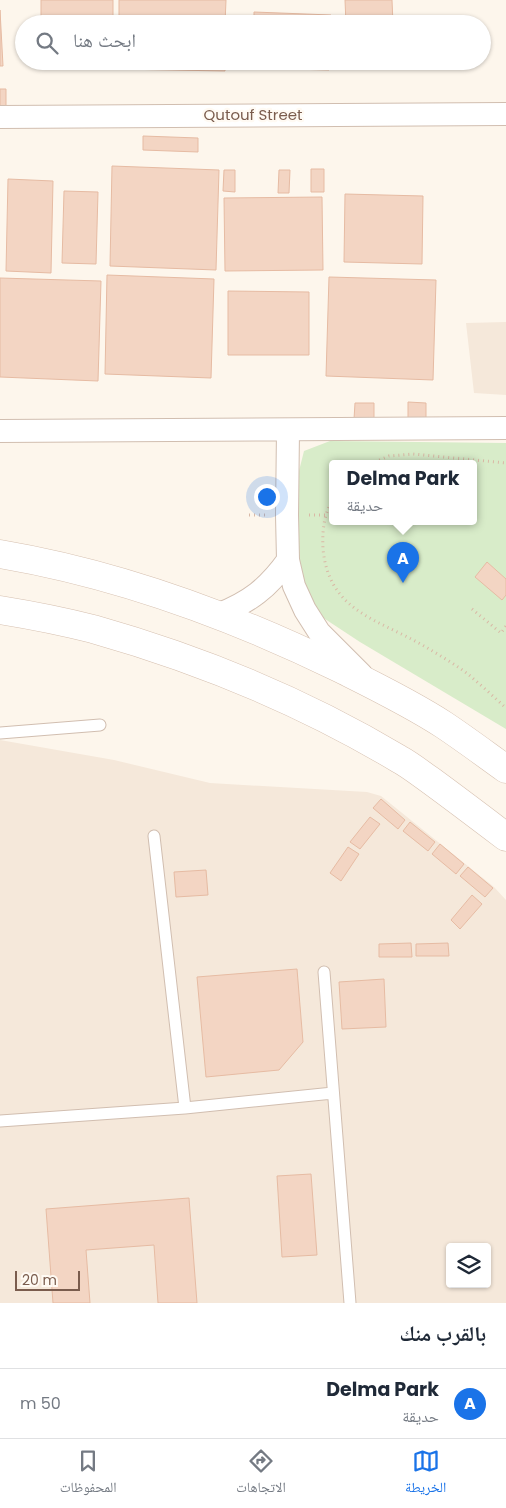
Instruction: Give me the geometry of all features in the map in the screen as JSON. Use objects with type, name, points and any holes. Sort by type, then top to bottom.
[{"type":"main road","points":[[0,554],[31,559],[104,577],[217,614],[312,655],[372,684],[443,724],[506,769]]},
{"type":"main road","points":[[0,610],[91,629],[145,645],[291,702],[346,729],[401,760],[506,837]]},
{"type":"street","name":"Qutouf Street","points":[[0,117],[506,114]]},
{"type":"street","points":[[0,431],[506,428]]},
{"type":"street","points":[[288,430],[288,560],[298,594],[305,610],[319,632],[372,684]]},
{"type":"street","points":[[217,614],[250,600],[265,588],[288,560]]},
{"type":"lane","points":[[0,733],[100,725]]},
{"type":"lane","points":[[154,836],[186,1108]]},
{"type":"lane","points":[[324,972],[350,1303]]},
{"type":"lane","points":[[0,1121],[186,1108],[333,1093]]},
{"type":"path","points":[[380,460],[389,456],[413,454],[475,460]]},
{"type":"path","points":[[477,460],[506,463]]},
{"type":"path","points":[[329,506],[325,514],[322,532],[325,565],[331,580],[345,600],[364,616],[423,646],[467,674],[506,708]]},
{"type":"path","points":[[472,609],[501,633],[506,626]]},
{"type":"shaded area","points":[[506,322],[506,395],[474,393],[466,323]]},
{"type":"shaded area","points":[[0,740],[114,760],[210,783],[367,792],[381,796],[494,887],[506,900],[506,1303],[0,1303]]},
{"type":"green space","points":[[330,441],[506,443],[506,729],[360,642],[322,617],[303,595],[296,570],[298,475],[304,451]]},
{"type":"building","points":[[41,0],[113,0],[113,15],[41,15]]},
{"type":"building","points":[[119,0],[226,0],[225,15],[119,15]]},
{"type":"building","points":[[345,0],[392,0],[393,15],[346,15]]},
{"type":"building","points":[[0,10],[3,66],[0,66]]},
{"type":"building","points":[[254,12],[331,15],[254,15]]},
{"type":"building","points":[[172,70],[225,70],[225,71]]},
{"type":"building","points":[[0,89],[6,89],[6,107],[0,107]]},
{"type":"building","points":[[143,136],[198,138],[198,152],[143,150]]},
{"type":"building","points":[[112,166],[219,170],[216,270],[110,266]]},
{"type":"building","points":[[311,169],[324,169],[324,192],[311,192]]},
{"type":"building","points":[[224,170],[235,170],[235,192],[223,191]]},
{"type":"building","points":[[279,170],[290,170],[289,193],[278,193]]},
{"type":"building","points":[[8,179],[53,181],[51,273],[6,271]]},
{"type":"building","points":[[64,191],[98,192],[96,264],[62,263]]},
{"type":"building","points":[[345,194],[423,196],[422,264],[344,262]]},
{"type":"building","points":[[322,197],[323,270],[225,271],[224,198]]},
{"type":"building","points":[[107,275],[214,279],[211,378],[105,374]]},
{"type":"building","points":[[329,277],[436,280],[433,380],[326,376]]},
{"type":"building","points":[[0,278],[101,281],[98,381],[0,377]]},
{"type":"building","points":[[228,291],[309,292],[309,355],[228,355]]},
{"type":"building","points":[[408,402],[426,403],[426,419],[408,419]]},
{"type":"building","points":[[355,403],[374,403],[374,419],[354,419]]},
{"type":"building","points":[[487,562],[506,579],[506,595],[502,600],[475,577]]},
{"type":"building","points":[[381,799],[405,820],[398,829],[373,808]]},
{"type":"building","points":[[370,817],[380,824],[360,849],[350,842]]},
{"type":"building","points":[[410,822],[435,842],[428,851],[403,831]]},
{"type":"building","points":[[440,844],[464,864],[456,874],[432,854]]},
{"type":"building","points":[[348,847],[359,854],[341,881],[330,873]]},
{"type":"building","points":[[468,867],[493,888],[485,897],[460,876]]},
{"type":"building","points":[[206,870],[208,895],[176,897],[174,872]]},
{"type":"building","points":[[472,895],[482,904],[460,929],[451,920]]},
{"type":"building","points":[[411,943],[412,957],[379,957],[379,944]]},
{"type":"building","points":[[448,943],[449,956],[416,956],[416,944]]},
{"type":"building","points":[[297,969],[303,1042],[279,1070],[206,1077],[197,977]]},
{"type":"building","points":[[384,979],[386,1027],[342,1029],[339,982]]},
{"type":"building","points":[[311,1174],[317,1255],[282,1257],[277,1176]]},
{"type":"building","points":[[189,1198],[197,1303],[158,1303],[154,1245],[86,1250],[90,1303],[53,1303],[46,1209]]},
{"type":"place","name":"Delma Park","points":[[403,583]]}]
